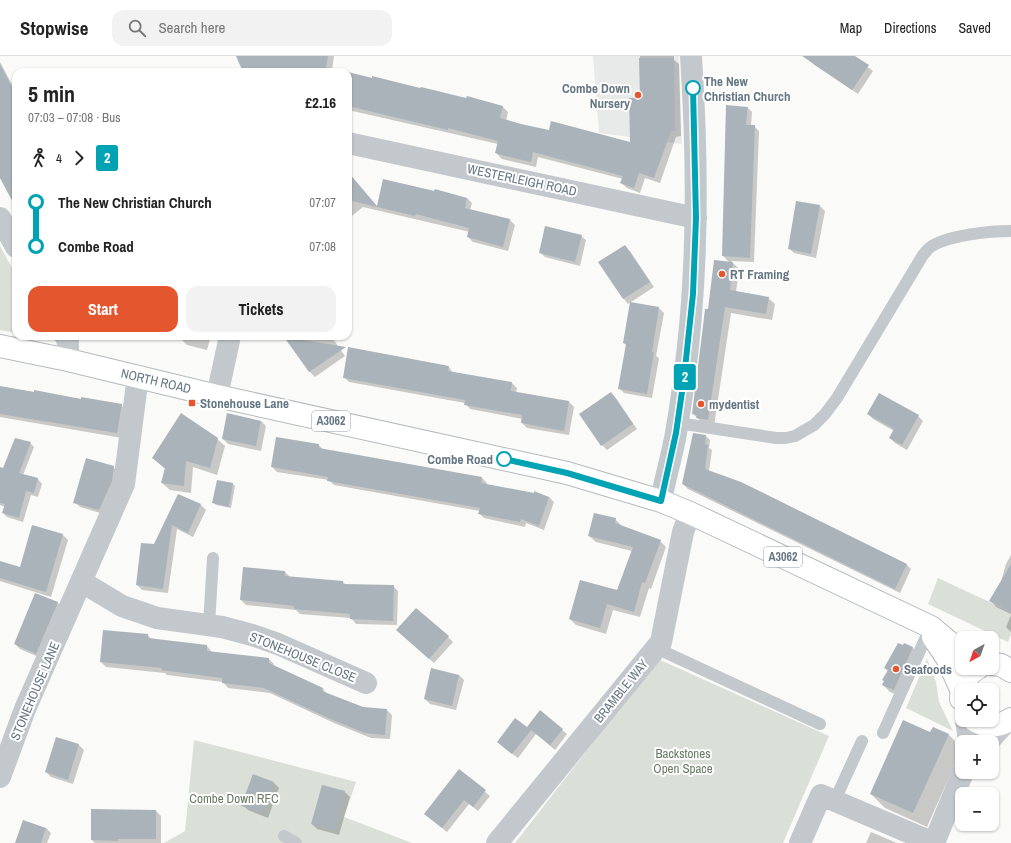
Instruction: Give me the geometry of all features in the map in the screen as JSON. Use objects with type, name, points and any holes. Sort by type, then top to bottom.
[{"type":"main road","name":"NORTH ROAD","points":[[0,346],[68,343],[138,376],[217,396],[567,473],[661,501]]},
{"type":"main road","name":"A3062","points":[[661,501],[690,513],[904,614],[955,648]]},
{"type":"main road","name":"A3062","points":[[930,630],[947,658],[957,683]]},
{"type":"street","points":[[661,501],[678,423],[693,294],[696,218],[691,56]]},
{"type":"street","name":"WESTERLEIGH ROAD","points":[[352,144],[696,218]]},
{"type":"street","points":[[0,218],[12,240]]},
{"type":"street","points":[[217,396],[229,340]]},
{"type":"street","name":"STONEHOUSE LANE","points":[[0,777],[25,709],[124,484],[138,376]]},
{"type":"street","name":"BRAMBLE WAY","points":[[497,843],[661,642],[683,532],[690,513]]},
{"type":"street","name":"STONEHOUSE CLOSE","points":[[82,582],[122,606],[157,618],[222,627],[272,642],[366,683]]},
{"type":"street","points":[[995,735],[1008,721]]},
{"type":"street","points":[[800,843],[821,795],[934,843],[962,779]]},
{"type":"lane","points":[[678,423],[776,438],[795,436],[808,429],[825,414],[837,398],[916,266],[923,255],[931,247],[956,238],[984,233],[1011,231]]},
{"type":"lane","points":[[209,625],[213,558]]},
{"type":"lane","points":[[883,733],[930,630]]},
{"type":"lane","points":[[656,648],[820,724]]},
{"type":"lane","points":[[835,800],[862,741]]},
{"type":"lane","points":[[284,836],[296,843]]},
{"type":"shaded area","name":"Combe Down Nursery","points":[[593,56],[679,56],[682,144],[599,133]]},
{"type":"green space","points":[[0,246],[12,268],[12,332],[0,330]]},
{"type":"green space","points":[[938,578],[1011,612],[1011,635],[1008,642],[999,638],[999,631],[985,631],[928,604]]},
{"type":"green space","name":"Backstones Open Space","points":[[658,659],[829,736],[783,843],[515,843]]},
{"type":"green space","points":[[927,659],[936,682],[939,702],[953,731],[906,708]]},
{"type":"green space","name":"Combe Down RFC","points":[[194,740],[356,782],[344,817],[412,843],[164,843],[185,831]]},
{"type":"building","points":[[236,56],[328,56],[326,68],[241,68]]},
{"type":"building","points":[[802,56],[855,56],[869,65],[852,90]]},
{"type":"building","points":[[639,58],[674,58],[675,131],[671,131],[654,178],[639,173],[634,188],[620,183],[623,176],[533,152],[531,162],[513,158],[495,153],[498,141],[448,128],[448,130],[352,107],[352,73],[372,78],[372,76],[466,98],[467,96],[503,106],[500,118],[521,124],[549,130],[551,121],[630,142],[629,98],[640,98]]},
{"type":"building","points":[[0,64],[12,87],[12,200],[0,178]]},
{"type":"building","points":[[726,105],[748,107],[746,125],[755,125],[750,258],[722,256]]},
{"type":"building","points":[[352,177],[377,206],[383,179],[434,191],[435,189],[467,198],[465,208],[510,219],[503,247],[467,237],[469,228],[416,214],[415,216],[352,201]]},
{"type":"building","points":[[796,201],[820,205],[811,254],[788,249]]},
{"type":"building","points":[[545,226],[582,235],[575,262],[539,253]]},
{"type":"building","points":[[625,245],[650,282],[623,299],[598,262]]},
{"type":"building","points":[[714,260],[733,262],[730,290],[769,297],[766,314],[725,307],[708,420],[696,418],[697,415],[692,414],[705,309],[708,309]]},
{"type":"building","points":[[630,302],[659,307],[647,394],[618,389],[626,344],[623,343]]},
{"type":"building","points":[[286,340],[303,340],[346,347],[309,372]]},
{"type":"building","points":[[348,347],[449,366],[448,371],[512,382],[511,391],[569,401],[564,431],[521,423],[522,415],[464,405],[465,400],[343,378]]},
{"type":"building","points":[[0,386],[122,404],[117,433],[0,414]]},
{"type":"building","points":[[611,392],[633,424],[601,446],[579,414]]},
{"type":"building","points":[[879,393],[919,415],[902,445],[889,438],[894,429],[867,414]]},
{"type":"building","points":[[181,413],[218,438],[210,468],[186,461],[184,486],[161,483],[165,468],[152,458]]},
{"type":"building","points":[[227,413],[261,421],[256,446],[222,439]]},
{"type":"building","points":[[693,433],[706,435],[705,444],[708,445],[705,469],[741,482],[907,564],[895,589],[682,484]]},
{"type":"building","points":[[276,437],[319,444],[319,448],[482,477],[481,483],[534,493],[534,491],[549,497],[539,526],[521,519],[520,522],[478,514],[480,508],[327,481],[328,477],[271,467]]},
{"type":"building","points":[[15,438],[31,442],[19,473],[38,478],[34,493],[26,491],[19,518],[2,513],[5,504],[0,503],[0,467],[3,468]]},
{"type":"building","points":[[86,458],[114,466],[112,481],[99,510],[73,503]]},
{"type":"building","points":[[217,480],[233,483],[229,507],[212,503]]},
{"type":"building","points":[[178,494],[201,504],[188,533],[172,525],[163,589],[136,585],[141,543],[154,544]]},
{"type":"building","points":[[594,513],[616,518],[615,523],[661,540],[645,583],[642,582],[634,612],[607,604],[600,628],[569,619],[580,580],[617,590],[633,547],[588,536]]},
{"type":"building","points":[[32,525],[63,534],[46,592],[0,578],[0,561],[20,567]]},
{"type":"building","points":[[1011,564],[1011,612],[989,601]]},
{"type":"building","points":[[243,567],[285,571],[285,576],[343,581],[343,584],[394,585],[393,621],[350,619],[350,614],[294,609],[294,606],[240,600]]},
{"type":"building","points":[[35,593],[58,602],[36,654],[14,644]]},
{"type":"building","points":[[416,608],[449,636],[429,659],[396,630]]},
{"type":"building","points":[[103,630],[148,634],[148,638],[207,645],[207,651],[269,658],[269,663],[323,688],[322,691],[363,707],[387,709],[385,735],[365,733],[328,718],[264,688],[222,683],[222,678],[161,670],[162,668],[100,662]]},
{"type":"building","name":"Seafoods","points":[[898,643],[903,645],[904,643],[913,647],[894,690],[882,685],[884,681],[882,680],[888,670],[884,668]]},
{"type":"building","points":[[431,668],[459,675],[452,706],[424,699]]},
{"type":"building","points":[[540,710],[563,729],[550,745],[531,730],[512,754],[497,742],[515,718],[527,727]]},
{"type":"building","points":[[903,720],[930,732],[933,727],[949,734],[913,813],[870,794]]},
{"type":"building","points":[[56,737],[79,744],[68,780],[45,772]]},
{"type":"building","points":[[459,769],[486,790],[473,807],[464,800],[442,828],[424,814]]},
{"type":"building","points":[[253,774],[274,782],[263,813],[241,806]]},
{"type":"building","points":[[322,785],[345,791],[335,831],[311,824]]},
{"type":"building","points":[[91,809],[156,810],[156,839],[118,839],[118,841],[91,840]]},
{"type":"building","points":[[23,820],[46,828],[41,843],[15,843]]},
{"type":"bus line","name":"2","points":[[504,459],[567,473],[661,501],[676,433],[684,378],[693,294],[696,218],[693,88]]},
{"type":"place","name":"The New Christian Church","points":[[693,88]]},
{"type":"place","name":"Combe Down Nursery","points":[[638,95]]},
{"type":"place","name":"RT Framing","points":[[722,274]]},
{"type":"place","name":"Stonehouse Lane","points":[[192,403]]},
{"type":"place","name":"mydentist","points":[[701,404]]},
{"type":"place","name":"Combe Road","points":[[504,459]]},
{"type":"place","name":"Seafoods","points":[[896,669]]}]
